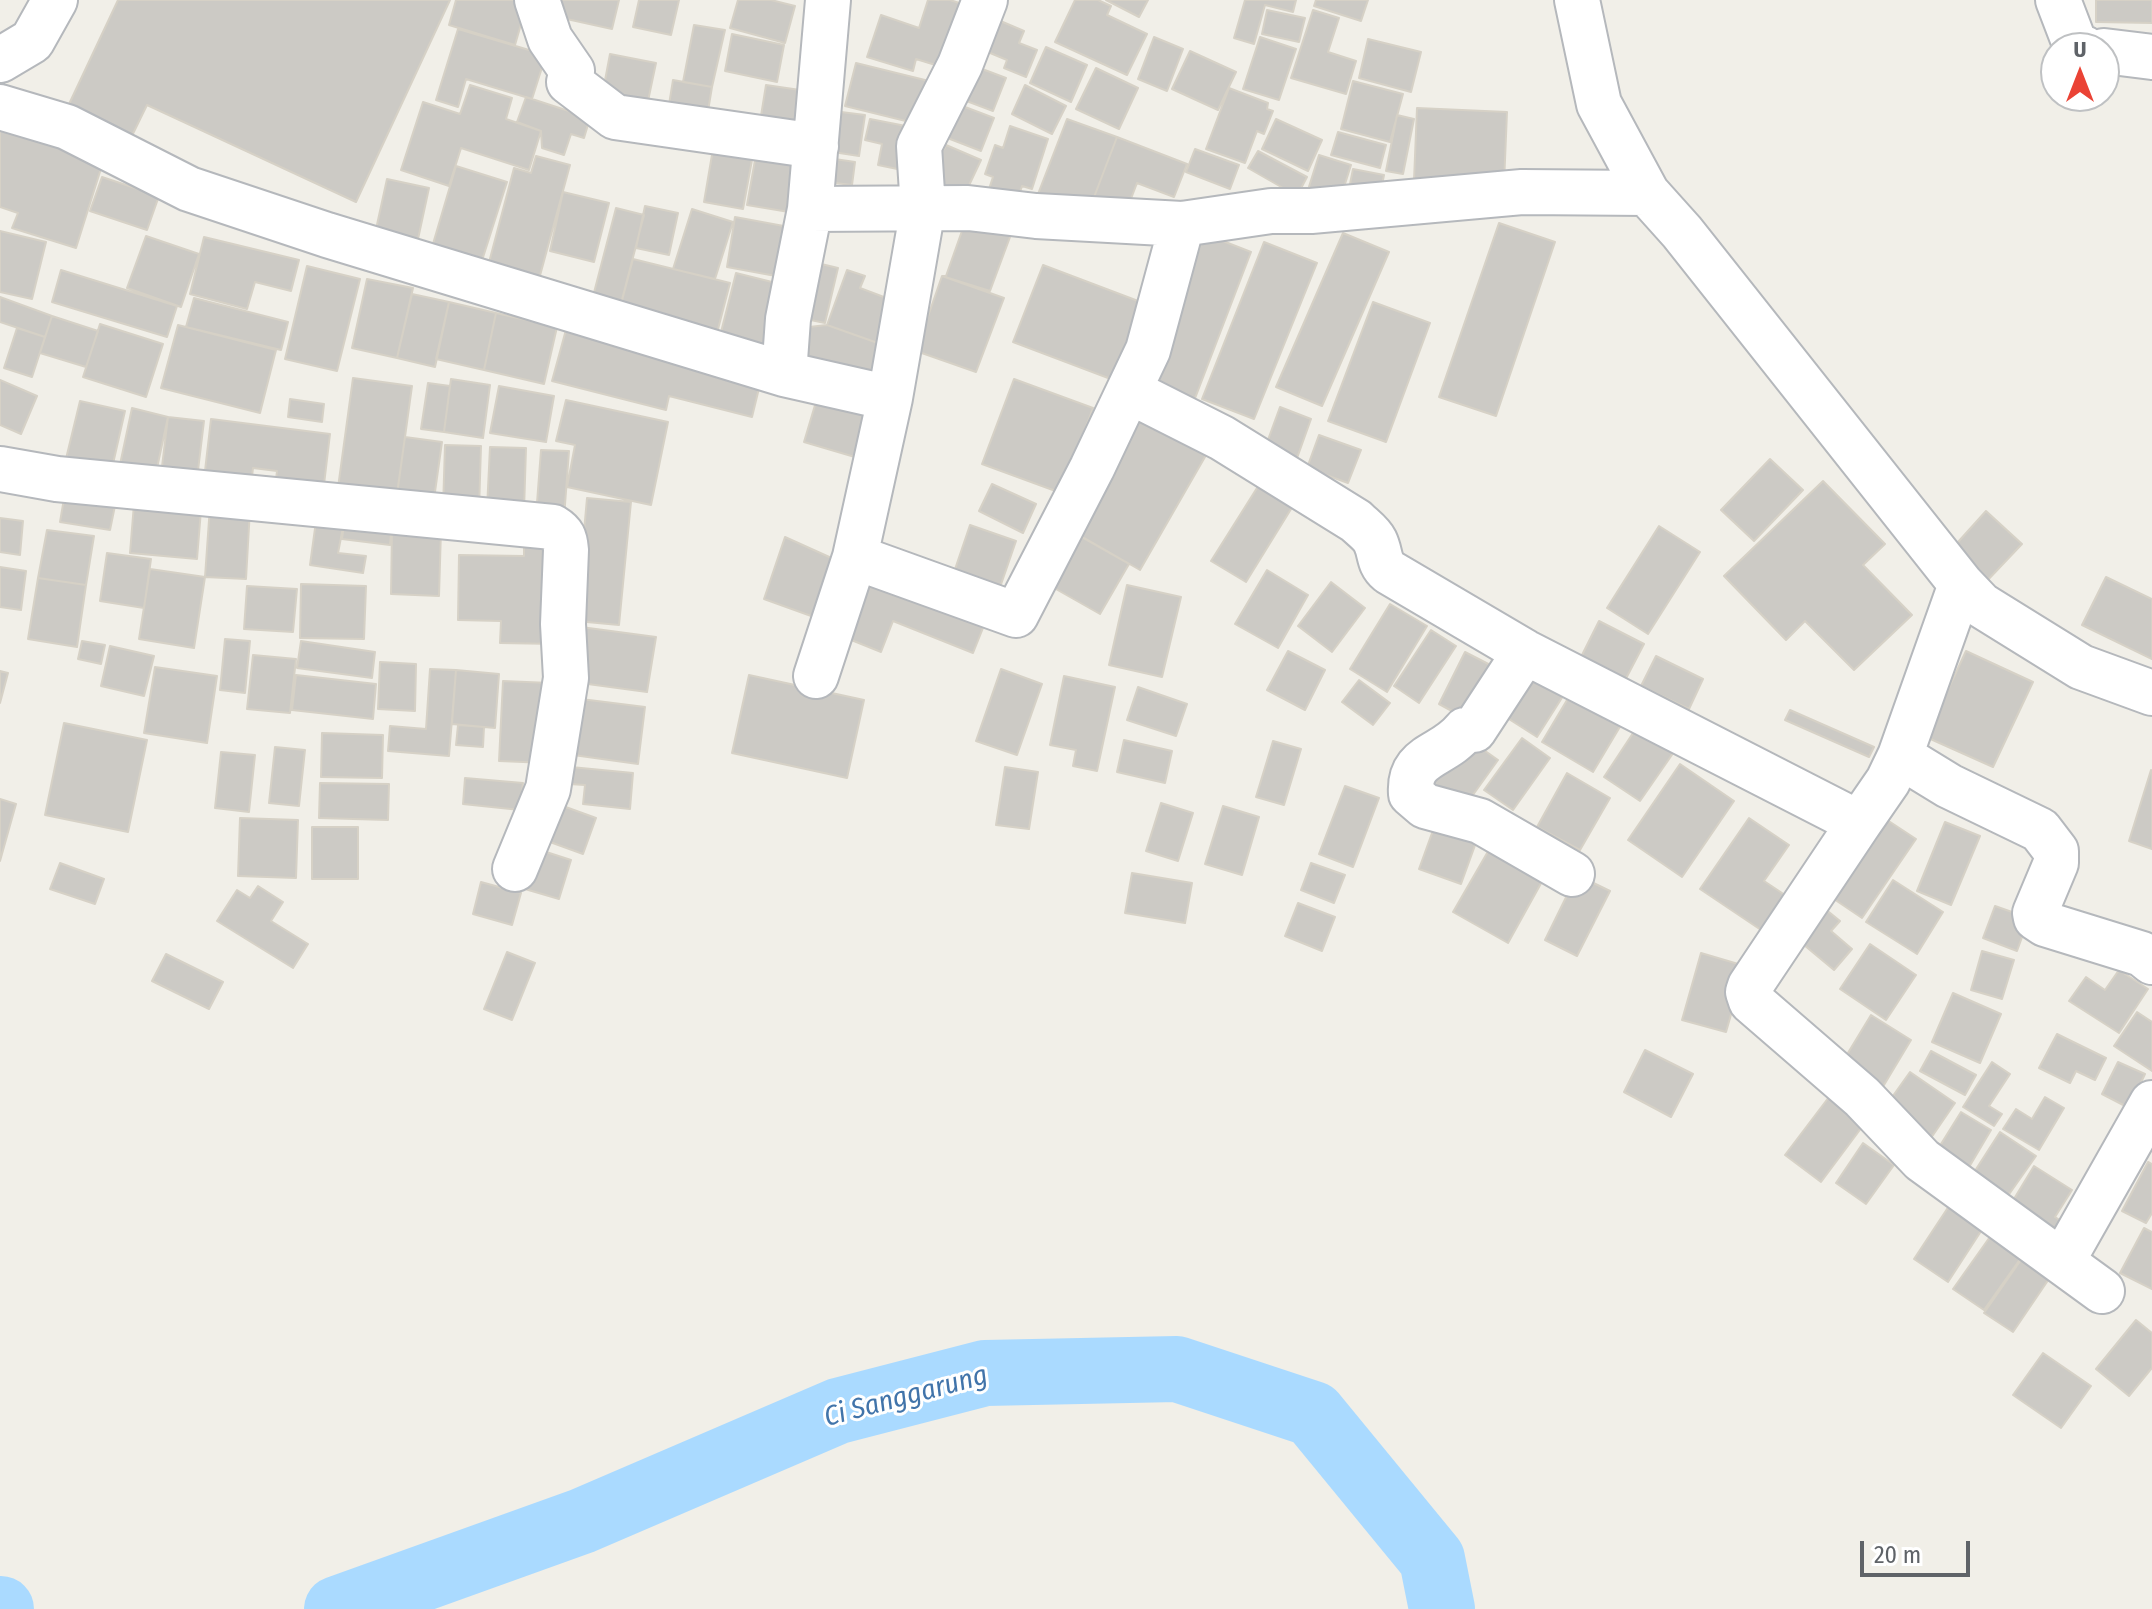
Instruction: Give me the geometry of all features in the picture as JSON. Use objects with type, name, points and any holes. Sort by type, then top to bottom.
[{"type":"street","points":[[1,62],[32,41],[55,0]]},
{"type":"street","points":[[537,0],[550,39],[572,71],[569,82],[615,117],[816,146]]},
{"type":"street","points":[[784,374],[788,319],[810,209],[828,0]]},
{"type":"street","points":[[816,676],[855,557],[890,398],[923,208],[919,146],[960,65],[985,0]]},
{"type":"street","points":[[1577,0],[1599,104],[1647,193],[1682,232],[1961,584],[1981,605],[2081,667],[2152,693]]},
{"type":"street","points":[[2058,0],[2070,32]]},
{"type":"street","points":[[2120,53],[2152,57]]},
{"type":"street","points":[[0,107],[67,127],[189,189],[327,235],[784,374],[890,398]]},
{"type":"street","points":[[810,209],[968,208],[1036,216],[1182,224],[1271,211],[1311,211],[1522,192],[1647,193]]},
{"type":"street","points":[[855,557],[1016,615],[1148,350],[1182,224]]},
{"type":"street","points":[[1129,391],[1222,438],[1356,521],[1372,536],[1377,544],[1380,562],[1389,572],[1525,652],[1859,823]]},
{"type":"street","points":[[0,469],[57,479],[553,527],[561,532],[566,550],[563,624],[566,678],[548,789],[515,869]]},
{"type":"street","points":[[1961,584],[1900,756],[1888,781],[1748,992],[1751,1001],[1862,1097],[1922,1160],[2102,1291]]},
{"type":"street","points":[[1525,652],[1474,730],[1465,730],[1454,744],[1421,761],[1410,778],[1411,794],[1425,806],[1480,821],[1572,874]]},
{"type":"street","points":[[1900,756],[1949,786],[2040,830],[2056,851],[2056,863],[2035,913],[2036,918],[2045,924],[2142,954],[2152,962]]},
{"type":"street","points":[[2063,1260],[2152,1103]]},
{"type":"building","points":[[118,0],[450,0],[356,202],[147,105],[126,148],[62,119]]},
{"type":"building","points":[[456,0],[528,0],[515,45],[449,25]]},
{"type":"building","points":[[547,0],[619,0],[612,29],[544,14]]},
{"type":"building","points":[[639,0],[679,0],[671,35],[633,27]]},
{"type":"building","points":[[738,0],[771,0],[795,6],[785,43],[730,28]]},
{"type":"building","points":[[928,0],[950,0],[975,8],[955,71],[916,59],[913,71],[867,57],[881,15],[919,28]]},
{"type":"building","points":[[1075,0],[1098,0],[1111,6],[1107,15],[1147,34],[1127,75],[1055,42]]},
{"type":"building","points":[[1106,0],[1148,0],[1139,17]]},
{"type":"building","points":[[1245,0],[1296,0],[1293,12],[1265,5],[1254,44],[1234,38]]},
{"type":"building","points":[[1316,0],[1368,0],[1361,21],[1314,6]]},
{"type":"building","points":[[2096,0],[2152,0],[2152,23],[2096,22]]},
{"type":"building","points":[[1267,10],[1305,18],[1299,42],[1262,34]]},
{"type":"building","points":[[1313,10],[1339,18],[1328,52],[1356,61],[1346,94],[1291,78]]},
{"type":"building","points":[[984,14],[1024,31],[1019,43],[1037,50],[1026,77],[1004,68],[1007,60],[971,45]]},
{"type":"building","points":[[694,25],[725,30],[712,87],[683,82]]},
{"type":"building","points":[[458,29],[546,55],[532,99],[466,79],[458,107],[436,100]]},
{"type":"building","points":[[732,34],[784,45],[777,82],[725,71]]},
{"type":"building","points":[[1154,37],[1183,49],[1167,91],[1138,79]]},
{"type":"building","points":[[1260,37],[1296,49],[1279,100],[1243,89]]},
{"type":"building","points":[[1368,39],[1421,52],[1411,92],[1359,78]]},
{"type":"building","points":[[1046,47],[1087,65],[1071,102],[1030,83]]},
{"type":"building","points":[[1190,51],[1236,72],[1218,110],[1172,89]]},
{"type":"building","points":[[610,54],[656,63],[648,101],[603,91]]},
{"type":"building","points":[[856,63],[933,82],[922,125],[845,106]]},
{"type":"building","points":[[969,64],[1006,78],[993,111],[956,97]]},
{"type":"building","points":[[1096,68],[1138,88],[1119,129],[1076,109]]},
{"type":"building","points":[[673,80],[712,87],[706,123],[667,117]]},
{"type":"building","points":[[1353,81],[1403,94],[1390,142],[1341,129]]},
{"type":"building","points":[[470,85],[512,98],[506,119],[541,131],[529,170],[461,148],[449,186],[401,170],[423,102],[460,114]]},
{"type":"building","points":[[766,85],[807,91],[801,128],[760,122]]},
{"type":"building","points":[[1025,85],[1066,106],[1052,134],[1012,114]]},
{"type":"building","points":[[1229,88],[1268,103],[1267,109],[1273,111],[1264,134],[1257,131],[1245,163],[1206,149]]},
{"type":"building","points":[[526,97],[590,118],[584,138],[571,134],[564,155],[542,148],[541,131],[517,122]]},
{"type":"building","points":[[944,99],[994,118],[981,151],[932,132]]},
{"type":"building","points":[[1417,108],[1507,112],[1504,184],[1414,180]]},
{"type":"building","points":[[825,110],[865,115],[859,156],[820,150]]},
{"type":"building","points":[[1397,115],[1414,119],[1403,174],[1386,171]]},
{"type":"building","points":[[870,119],[916,128],[907,171],[878,165],[882,144],[865,140]]},
{"type":"building","points":[[1067,119],[1117,137],[1088,213],[1038,194]]},
{"type":"building","points":[[1276,119],[1322,140],[1308,171],[1262,149]]},
{"type":"building","points":[[0,126],[104,159],[76,248],[12,228],[18,213],[0,207]]},
{"type":"building","points":[[1010,126],[1048,139],[1032,189],[1022,186],[1018,198],[989,189],[993,177],[985,174],[995,145],[1003,148]]},
{"type":"building","points":[[1338,132],[1386,145],[1380,168],[1331,155]]},
{"type":"building","points":[[1117,137],[1187,164],[1174,197],[1137,183],[1124,217],[1091,205]]},
{"type":"building","points":[[927,142],[944,149],[946,145],[981,160],[964,196],[925,178]]},
{"type":"building","points":[[714,143],[754,149],[743,209],[704,202]]},
{"type":"building","points":[[757,149],[810,158],[801,214],[747,205]]},
{"type":"building","points":[[1195,149],[1239,165],[1230,189],[1186,172]]},
{"type":"building","points":[[1258,151],[1307,177],[1297,196],[1248,168]]},
{"type":"building","points":[[1319,155],[1351,165],[1339,203],[1307,193]]},
{"type":"building","points":[[536,156],[570,165],[538,283],[487,270],[514,168],[531,173]]},
{"type":"building","points":[[821,157],[855,162],[852,185],[818,181]]},
{"type":"building","points":[[456,166],[507,182],[479,270],[430,254]]},
{"type":"building","points":[[1353,169],[1384,175],[1379,200],[1348,194]]},
{"type":"building","points":[[102,177],[159,196],[147,230],[90,211]]},
{"type":"building","points":[[387,179],[429,188],[415,253],[373,243]]},
{"type":"building","points":[[563,192],[609,203],[594,262],[550,251]]},
{"type":"building","points":[[645,206],[678,213],[669,255],[636,248]]},
{"type":"building","points":[[616,208],[644,215],[618,315],[590,308]]},
{"type":"building","points":[[692,209],[733,222],[715,279],[673,269]]},
{"type":"building","points":[[968,214],[1013,229],[990,291],[942,276],[946,276]]},
{"type":"building","points":[[735,217],[800,229],[792,279],[727,267]]},
{"type":"building","points":[[1499,223],[1555,242],[1496,416],[1439,397]]},
{"type":"building","points":[[0,231],[46,242],[32,299],[0,292]]},
{"type":"building","points":[[1343,233],[1389,252],[1322,406],[1276,387]]},
{"type":"building","points":[[1205,234],[1251,252],[1194,401],[1147,383]]},
{"type":"building","points":[[146,236],[199,254],[181,307],[127,288]]},
{"type":"building","points":[[204,237],[299,260],[291,291],[255,282],[247,309],[190,294]]},
{"type":"building","points":[[1264,242],[1317,263],[1254,419],[1202,399]]},
{"type":"building","points":[[633,259],[730,283],[717,333],[620,308]]},
{"type":"building","points":[[813,262],[838,268],[825,323],[801,318]]},
{"type":"building","points":[[1043,265],[1154,307],[1124,384],[1013,342]]},
{"type":"building","points":[[307,266],[360,279],[337,371],[285,359]]},
{"type":"building","points":[[61,270],[177,306],[167,337],[52,302]]},
{"type":"building","points":[[847,270],[865,276],[860,288],[905,305],[889,347],[827,325]]},
{"type":"building","points":[[736,273],[792,287],[774,358],[718,344]]},
{"type":"building","points":[[942,276],[1004,298],[976,372],[916,351]]},
{"type":"building","points":[[367,279],[413,288],[397,358],[352,348]]},
{"type":"building","points":[[412,294],[449,302],[435,367],[397,358]]},
{"type":"building","points":[[0,297],[52,316],[45,337],[0,322]]},
{"type":"building","points":[[194,298],[288,322],[281,350],[186,327]]},
{"type":"building","points":[[449,302],[496,313],[484,370],[436,359]]},
{"type":"building","points":[[1373,302],[1430,323],[1386,442],[1328,421]]},
{"type":"building","points":[[496,313],[557,327],[544,384],[484,370]]},
{"type":"building","points":[[52,316],[98,331],[86,367],[40,353]]},
{"type":"building","points":[[100,324],[163,344],[146,397],[83,377]]},
{"type":"building","points":[[178,325],[276,350],[260,413],[161,388]]},
{"type":"building","points":[[827,325],[889,347],[879,390],[799,371],[809,327]]},
{"type":"building","points":[[567,326],[762,376],[752,417],[669,396],[666,410],[552,381]]},
{"type":"building","points":[[17,328],[45,337],[32,377],[4,368]]},
{"type":"building","points":[[353,378],[412,386],[396,502],[337,495]]},
{"type":"building","points":[[451,379],[490,385],[483,438],[444,432]]},
{"type":"building","points":[[1014,379],[1093,408],[1061,493],[982,464]]},
{"type":"building","points":[[0,380],[37,396],[21,434],[0,425]]},
{"type":"building","points":[[428,383],[450,386],[444,432],[421,429]]},
{"type":"building","points":[[821,385],[882,403],[865,460],[804,442]]},
{"type":"building","points":[[499,386],[554,396],[546,442],[490,433]]},
{"type":"building","points":[[290,399],[324,404],[322,422],[288,417]]},
{"type":"building","points":[[566,400],[668,422],[651,505],[567,487],[575,445],[556,441]]},
{"type":"building","points":[[80,401],[125,411],[110,477],[64,467]]},
{"type":"building","points":[[1141,401],[1213,443],[1140,570],[1067,528]]},
{"type":"building","points":[[1280,407],[1311,419],[1296,461],[1265,448]]},
{"type":"building","points":[[132,408],[168,417],[154,482],[118,474]]},
{"type":"building","points":[[168,417],[204,421],[196,487],[160,483]]},
{"type":"building","points":[[211,419],[330,434],[323,493],[275,487],[277,471],[253,468],[250,495],[203,488]]},
{"type":"building","points":[[1319,435],[1361,450],[1348,483],[1307,468]]},
{"type":"building","points":[[405,437],[442,442],[433,506],[396,501]]},
{"type":"building","points":[[445,445],[481,446],[479,510],[443,508]]},
{"type":"building","points":[[490,447],[526,448],[524,511],[487,509]]},
{"type":"building","points":[[541,450],[569,451],[564,518],[536,516]]},
{"type":"building","points":[[1770,459],[1803,490],[1754,541],[1721,510]]},
{"type":"building","points":[[1262,480],[1296,501],[1246,582],[1211,561]]},
{"type":"building","points":[[1823,481],[1885,544],[1863,565],[1912,615],[1854,670],[1805,621],[1786,640],[1724,576]]},
{"type":"building","points":[[992,484],[1036,504],[1023,533],[979,511]]},
{"type":"building","points":[[66,487],[117,496],[110,530],[60,522]]},
{"type":"building","points":[[587,498],[631,502],[619,625],[576,621]]},
{"type":"building","points":[[134,504],[201,510],[197,559],[130,553]]},
{"type":"building","points":[[210,506],[250,509],[246,579],[205,577]]},
{"type":"building","points":[[1986,511],[2022,544],[1984,584],[1949,552]]},
{"type":"building","points":[[317,514],[345,517],[338,553],[366,556],[363,573],[310,565]]},
{"type":"building","points":[[345,517],[392,522],[390,545],[342,539]]},
{"type":"building","points":[[0,518],[23,521],[20,555],[0,552]]},
{"type":"building","points":[[970,525],[1016,541],[996,599],[950,584]]},
{"type":"building","points":[[1659,526],[1700,552],[1648,634],[1607,608]]},
{"type":"building","points":[[392,528],[441,530],[439,596],[391,594]]},
{"type":"building","points":[[47,530],[94,536],[86,585],[38,578]]},
{"type":"building","points":[[1069,530],[1129,564],[1100,614],[1040,580]]},
{"type":"building","points":[[524,535],[560,536],[557,644],[500,643],[501,621],[458,620],[459,555],[524,556]]},
{"type":"building","points":[[785,537],[847,565],[825,621],[764,599]]},
{"type":"building","points":[[107,553],[151,559],[144,608],[100,601]]},
{"type":"building","points":[[862,562],[989,613],[973,653],[893,621],[881,652],[834,633]]},
{"type":"building","points":[[0,567],[26,571],[21,610],[0,607]]},
{"type":"building","points":[[150,569],[205,577],[194,648],[139,639]]},
{"type":"building","points":[[1267,570],[1308,595],[1278,648],[1235,624]]},
{"type":"building","points":[[2106,577],[2152,599],[2152,659],[2082,625]]},
{"type":"building","points":[[38,578],[86,585],[77,647],[28,639]]},
{"type":"building","points":[[1331,582],[1365,608],[1332,652],[1298,626]]},
{"type":"building","points":[[301,584],[366,586],[364,639],[300,638]]},
{"type":"building","points":[[1127,585],[1181,597],[1162,677],[1109,665]]},
{"type":"building","points":[[247,586],[297,589],[293,632],[244,629]]},
{"type":"building","points":[[1390,604],[1427,626],[1387,692],[1350,669]]},
{"type":"building","points":[[1599,621],[1644,644],[1620,690],[1576,667]]},
{"type":"building","points":[[581,627],[656,637],[647,692],[573,682]]},
{"type":"building","points":[[1431,630],[1456,646],[1419,703],[1394,686]]},
{"type":"building","points":[[225,639],[250,641],[245,693],[220,690]]},
{"type":"building","points":[[82,641],[105,645],[101,664],[78,659]]},
{"type":"building","points":[[301,641],[375,652],[372,678],[297,668]]},
{"type":"building","points":[[110,646],[154,656],[144,696],[101,686]]},
{"type":"building","points":[[1288,651],[1325,670],[1305,710],[1267,690]]},
{"type":"building","points":[[1966,651],[2033,682],[1993,767],[1926,737]]},
{"type":"building","points":[[1465,652],[1502,671],[1474,723],[1439,704]]},
{"type":"building","points":[[253,655],[296,659],[290,713],[247,709]]},
{"type":"building","points":[[1656,656],[1703,679],[1689,709],[1641,686]]},
{"type":"building","points":[[380,662],[416,664],[415,711],[378,709]]},
{"type":"building","points":[[155,667],[217,676],[207,743],[144,733]]},
{"type":"building","points":[[430,669],[456,670],[449,756],[388,751],[390,726],[426,729]]},
{"type":"building","points":[[1001,669],[1042,684],[1017,755],[976,741]]},
{"type":"building","points":[[456,670],[499,674],[495,728],[452,724]]},
{"type":"building","points":[[1528,670],[1565,693],[1537,737],[1501,714]]},
{"type":"building","points":[[0,671],[8,673],[0,703]]},
{"type":"building","points":[[296,675],[376,684],[373,719],[292,710]]},
{"type":"building","points":[[749,675],[864,700],[847,778],[732,753]]},
{"type":"building","points":[[1064,676],[1115,687],[1097,771],[1073,766],[1076,750],[1050,745]]},
{"type":"building","points":[[1359,680],[1390,703],[1373,725],[1342,702]]},
{"type":"building","points":[[503,681],[550,683],[547,763],[499,761]]},
{"type":"building","points":[[1138,687],[1187,704],[1176,736],[1127,720]]},
{"type":"building","points":[[1573,690],[1624,720],[1593,772],[1542,742]]},
{"type":"building","points":[[573,698],[645,707],[638,764],[566,754]]},
{"type":"building","points":[[1790,710],[1874,747],[1869,757],[1785,720]]},
{"type":"building","points":[[64,723],[147,740],[128,832],[45,815]]},
{"type":"building","points":[[1639,724],[1676,749],[1640,801],[1604,777]]},
{"type":"building","points":[[458,725],[484,727],[483,747],[456,745]]},
{"type":"building","points":[[322,733],[383,735],[382,778],[321,777]]},
{"type":"building","points":[[1464,736],[1498,760],[1465,806],[1431,781]]},
{"type":"building","points":[[1522,738],[1550,758],[1513,810],[1484,790]]},
{"type":"building","points":[[1124,740],[1172,751],[1165,783],[1117,772]]},
{"type":"building","points":[[1273,741],[1301,749],[1284,805],[1256,797]]},
{"type":"building","points":[[275,747],[305,750],[299,806],[269,803]]},
{"type":"building","points":[[221,752],[255,755],[249,812],[215,808]]},
{"type":"building","points":[[1680,764],[1734,801],[1682,877],[1628,840]]},
{"type":"building","points":[[571,767],[633,773],[630,809],[583,804],[585,785],[569,784]]},
{"type":"building","points":[[1005,767],[1038,772],[1029,829],[996,825]]},
{"type":"building","points":[[2152,771],[2152,849],[2129,841]]},
{"type":"building","points":[[1567,773],[1610,798],[1580,850],[1537,827]]},
{"type":"building","points":[[465,778],[523,783],[520,810],[463,804]]},
{"type":"building","points":[[320,783],[389,784],[388,820],[319,818]]},
{"type":"building","points":[[1345,786],[1379,798],[1353,867],[1319,854]]},
{"type":"building","points":[[0,799],[16,804],[0,861]]},
{"type":"building","points":[[552,802],[596,818],[583,854],[539,838]]},
{"type":"building","points":[[1161,803],[1193,813],[1178,861],[1146,851]]},
{"type":"building","points":[[1223,806],[1259,817],[1242,875],[1205,864]]},
{"type":"building","points":[[1440,811],[1482,826],[1461,884],[1419,869]]},
{"type":"building","points":[[1875,812],[1916,839],[1862,918],[1822,891]]},
{"type":"building","points":[[240,818],[298,820],[296,878],[238,876]]},
{"type":"building","points":[[1749,818],[1789,845],[1764,881],[1791,899],[1767,934],[1700,889]]},
{"type":"building","points":[[1945,822],[1980,836],[1951,905],[1917,891]]},
{"type":"building","points":[[312,827],[358,827],[358,879],[312,879]]},
{"type":"building","points":[[1490,848],[1544,878],[1508,943],[1453,912]]},
{"type":"building","points":[[537,849],[571,860],[559,899],[525,889]]},
{"type":"building","points":[[60,863],[104,879],[95,904],[50,889]]},
{"type":"building","points":[[1311,863],[1345,875],[1334,903],[1301,890]]},
{"type":"building","points":[[1132,873],[1192,883],[1185,923],[1125,913]]},
{"type":"building","points":[[1577,875],[1610,891],[1577,956],[1545,940]]},
{"type":"building","points":[[1893,880],[1943,912],[1917,954],[1866,922]]},
{"type":"building","points":[[481,882],[521,893],[512,925],[473,914]]},
{"type":"building","points":[[258,886],[283,902],[271,921],[308,944],[293,968],[217,921],[237,890],[250,898]]},
{"type":"building","points":[[1298,903],[1335,917],[1322,951],[1285,936]]},
{"type":"building","points":[[1995,906],[2029,918],[2017,951],[1983,938]]},
{"type":"building","points":[[1824,908],[1840,921],[1831,931],[1852,949],[1834,970],[1798,940]]},
{"type":"building","points":[[1870,944],[1916,975],[1886,1020],[1840,989]]},
{"type":"building","points":[[1982,951],[2014,960],[2002,999],[1971,990]]},
{"type":"building","points":[[507,952],[535,963],[512,1020],[484,1009]]},
{"type":"building","points":[[1701,953],[1745,966],[1726,1032],[1682,1020]]},
{"type":"building","points":[[166,954],[223,982],[209,1009],[152,981]]},
{"type":"building","points":[[2119,970],[2148,989],[2119,1033],[2069,1001],[2086,977],[2105,990]]},
{"type":"building","points":[[1953,993],[2001,1014],[1980,1063],[1932,1042]]},
{"type":"building","points":[[2137,1012],[2152,1022],[2152,1071],[2114,1046]]},
{"type":"building","points":[[1871,1015],[1911,1040],[1881,1090],[1840,1066]]},
{"type":"building","points":[[2057,1034],[2106,1058],[2095,1080],[2076,1071],[2070,1083],[2039,1068]]},
{"type":"building","points":[[1645,1050],[1693,1074],[1671,1117],[1624,1092]]},
{"type":"building","points":[[1931,1051],[1976,1075],[1965,1095],[1920,1071]]},
{"type":"building","points":[[1992,1062],[2010,1074],[1989,1106],[2002,1114],[1994,1126],[1963,1107]]},
{"type":"building","points":[[2118,1062],[2145,1074],[2129,1108],[2102,1094]]},
{"type":"building","points":[[1910,1072],[1955,1103],[1931,1138],[1885,1107]]},
{"type":"building","points":[[1829,1097],[1865,1123],[1821,1182],[1785,1155]]},
{"type":"building","points":[[2045,1097],[2064,1108],[2039,1150],[2003,1129],[2016,1109],[2032,1119]]},
{"type":"building","points":[[1961,1112],[1991,1130],[1962,1179],[1931,1160]]},
{"type":"building","points":[[2000,1132],[2036,1156],[2005,1200],[1971,1177]]},
{"type":"building","points":[[1863,1143],[1894,1165],[1866,1204],[1836,1183]]},
{"type":"building","points":[[2148,1162],[2152,1164],[2152,1213],[2146,1223],[2122,1211]]},
{"type":"building","points":[[2034,1166],[2072,1190],[2055,1217],[2066,1224],[2052,1246],[2003,1217]]},
{"type":"building","points":[[1951,1203],[1985,1225],[1948,1282],[1914,1259]]},
{"type":"building","points":[[2144,1228],[2152,1232],[2152,1289],[2120,1273]]},
{"type":"building","points":[[1992,1234],[2023,1255],[1984,1310],[1953,1289]]},
{"type":"building","points":[[2025,1254],[2053,1273],[2013,1332],[1984,1313]]},
{"type":"building","points":[[2136,1320],[2152,1333],[2152,1368],[2129,1396],[2096,1369]]},
{"type":"building","points":[[2043,1353],[2091,1386],[2061,1428],[2013,1395]]},
{"type":"waterway","name":"Ci Sanggarung","points":[[337,1609],[582,1521],[838,1411],[985,1373],[1177,1369],[1313,1414],[1432,1559],[1442,1609]]}]
